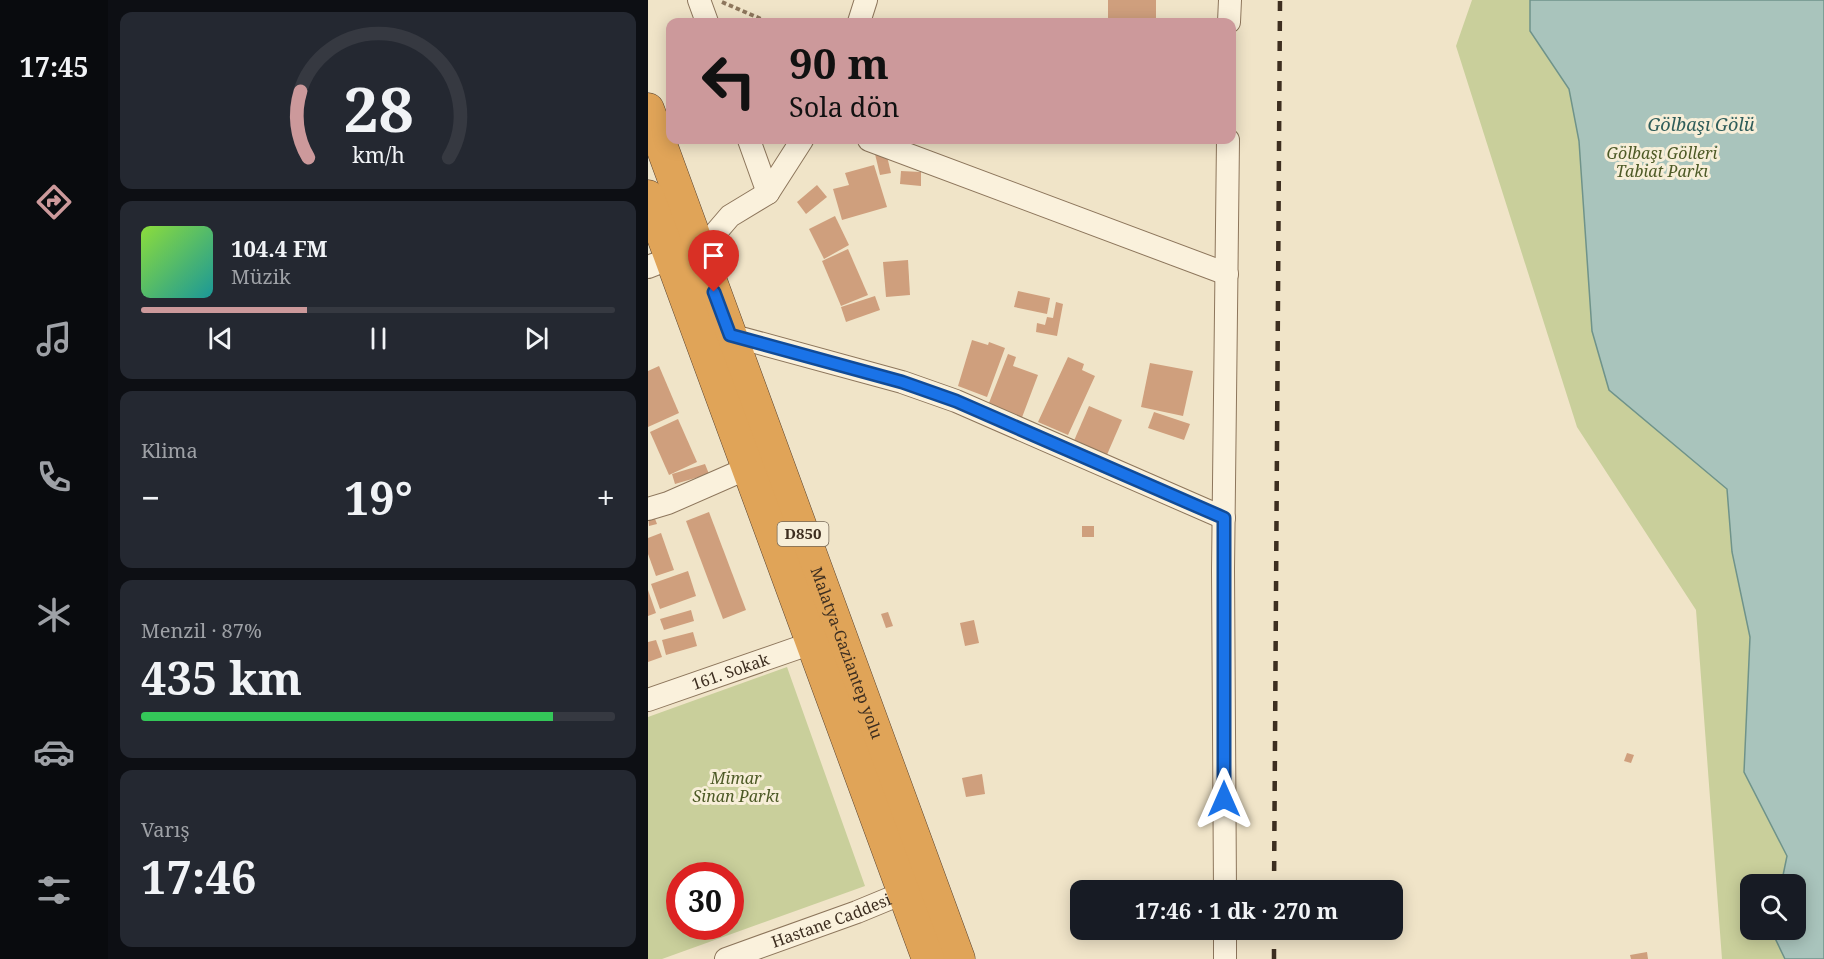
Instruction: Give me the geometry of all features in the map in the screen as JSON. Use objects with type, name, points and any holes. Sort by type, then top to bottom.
[{"type":"highway","name":"Malatya-Gaziantep yolu","points":[[648,109],[673,259],[730,335],[959,959]]},
{"type":"highway","name":"Malatya-Gaziantep yolu","points":[[648,196],[928,959]]},
{"type":"street","points":[[699,0],[706,18]]},
{"type":"street","points":[[860,18],[866,0]]},
{"type":"street","points":[[1229,18],[1230,0]]},
{"type":"street","points":[[750,144],[768,193]]},
{"type":"street","points":[[673,259],[730,216],[768,193],[799,144]]},
{"type":"street","points":[[880,144],[1227,274]]},
{"type":"street","points":[[1225,880],[1224,518],[1228,144]]},
{"type":"street","points":[[730,335],[902,382],[956,401],[1224,518]]},
{"type":"street","points":[[648,509],[668,503],[748,468]]},
{"type":"street","name":"161. Sokak","points":[[648,700],[812,643]]},
{"type":"street","name":"Hastane Caddesi","points":[[726,959],[903,893]]},
{"type":"street","points":[[1225,940],[1225,959]]},
{"type":"path","points":[[717,0],[759,18]]},
{"type":"green space","name":"Gölbaşı Gölü","points":[[1472,0],[1824,0],[1824,959],[1722,959],[1696,610],[1577,427],[1456,46]]},
{"type":"green space","name":"Mimar Sinan Parkı","points":[[787,667],[865,886],[744,930],[744,862],[666,862],[666,940],[715,940],[662,959],[648,959],[648,717]]},
{"type":"water","name":"Gölbaşı Gölü","points":[[1530,0],[1824,0],[1824,959],[1785,959],[1776,940],[1806,940],[1806,874],[1783,874],[1787,856],[1744,772],[1750,637],[1732,552],[1727,489],[1609,390],[1592,331],[1579,141],[1569,89],[1530,31]]},
{"type":"building","points":[[1108,0],[1156,0],[1156,18],[1108,18]]},
{"type":"building","points":[[886,152],[891,173],[880,175],[875,154]]},
{"type":"building","points":[[874,165],[887,207],[842,220],[833,189],[849,185],[845,173]]},
{"type":"building","points":[[901,171],[921,172],[921,186],[900,184]]},
{"type":"building","points":[[817,185],[827,197],[806,214],[797,202]]},
{"type":"building","points":[[835,216],[849,245],[824,259],[809,229]]},
{"type":"building","points":[[848,249],[868,295],[841,306],[822,261]]},
{"type":"building","points":[[908,260],[910,295],[886,297],[883,262]]},
{"type":"building","points":[[1018,291],[1050,298],[1047,314],[1014,307]]},
{"type":"building","points":[[875,296],[880,310],[846,322],[841,307]]},
{"type":"building","points":[[1056,302],[1063,304],[1057,336],[1036,332],[1037,323],[1045,325],[1047,317],[1053,318]]},
{"type":"building","points":[[972,340],[988,345],[989,342],[1005,348],[987,397],[958,386]]},
{"type":"building","points":[[1008,354],[1016,357],[1013,366],[1038,375],[1021,420],[987,408]]},
{"type":"building","points":[[1068,357],[1084,364],[1082,370],[1095,376],[1068,435],[1038,422]]},
{"type":"building","points":[[1150,363],[1193,371],[1183,416],[1141,407]]},
{"type":"building","points":[[659,366],[679,413],[648,427],[648,371]]},
{"type":"building","points":[[1089,406],[1122,420],[1106,457],[1073,443]]},
{"type":"building","points":[[1154,412],[1190,424],[1184,440],[1148,428]]},
{"type":"building","points":[[678,419],[697,462],[669,475],[650,432]]},
{"type":"building","points":[[705,464],[709,474],[675,484],[672,474]]},
{"type":"building","points":[[652,511],[657,524],[649,526],[648,513]]},
{"type":"building","points":[[709,512],[746,610],[723,619],[686,521]]},
{"type":"building","points":[[1082,526],[1094,526],[1094,537],[1082,537]]},
{"type":"building","points":[[661,533],[674,570],[656,576],[648,554],[648,538]]},
{"type":"building","points":[[688,571],[696,596],[660,609],[651,584]]},
{"type":"building","points":[[648,590],[656,613],[648,616]]},
{"type":"building","points":[[691,610],[694,621],[664,630],[660,619]]},
{"type":"building","points":[[888,612],[893,626],[886,628],[881,614]]},
{"type":"building","points":[[974,620],[979,643],[965,646],[960,623]]},
{"type":"building","points":[[693,632],[697,646],[666,655],[662,640]]},
{"type":"building","points":[[656,640],[662,657],[648,662],[648,642]]},
{"type":"building","points":[[1627,753],[1634,755],[1631,763],[1624,761]]},
{"type":"building","points":[[982,774],[985,794],[966,797],[962,778]]},
{"type":"building","points":[[1647,952],[1648,959],[1631,959],[1630,955]]},
{"type":"railway","points":[[1274,880],[1280,0]]},
{"type":"railway","points":[[1274,940],[1274,959]]},
{"type":"route","points":[[714,292],[730,335],[852,367],[956,401],[1224,518],[1224,799]]},
{"type":"park label","name":"Gölbaşı Gölleri Tabiat Parkı","points":[[1662,162]]}]
